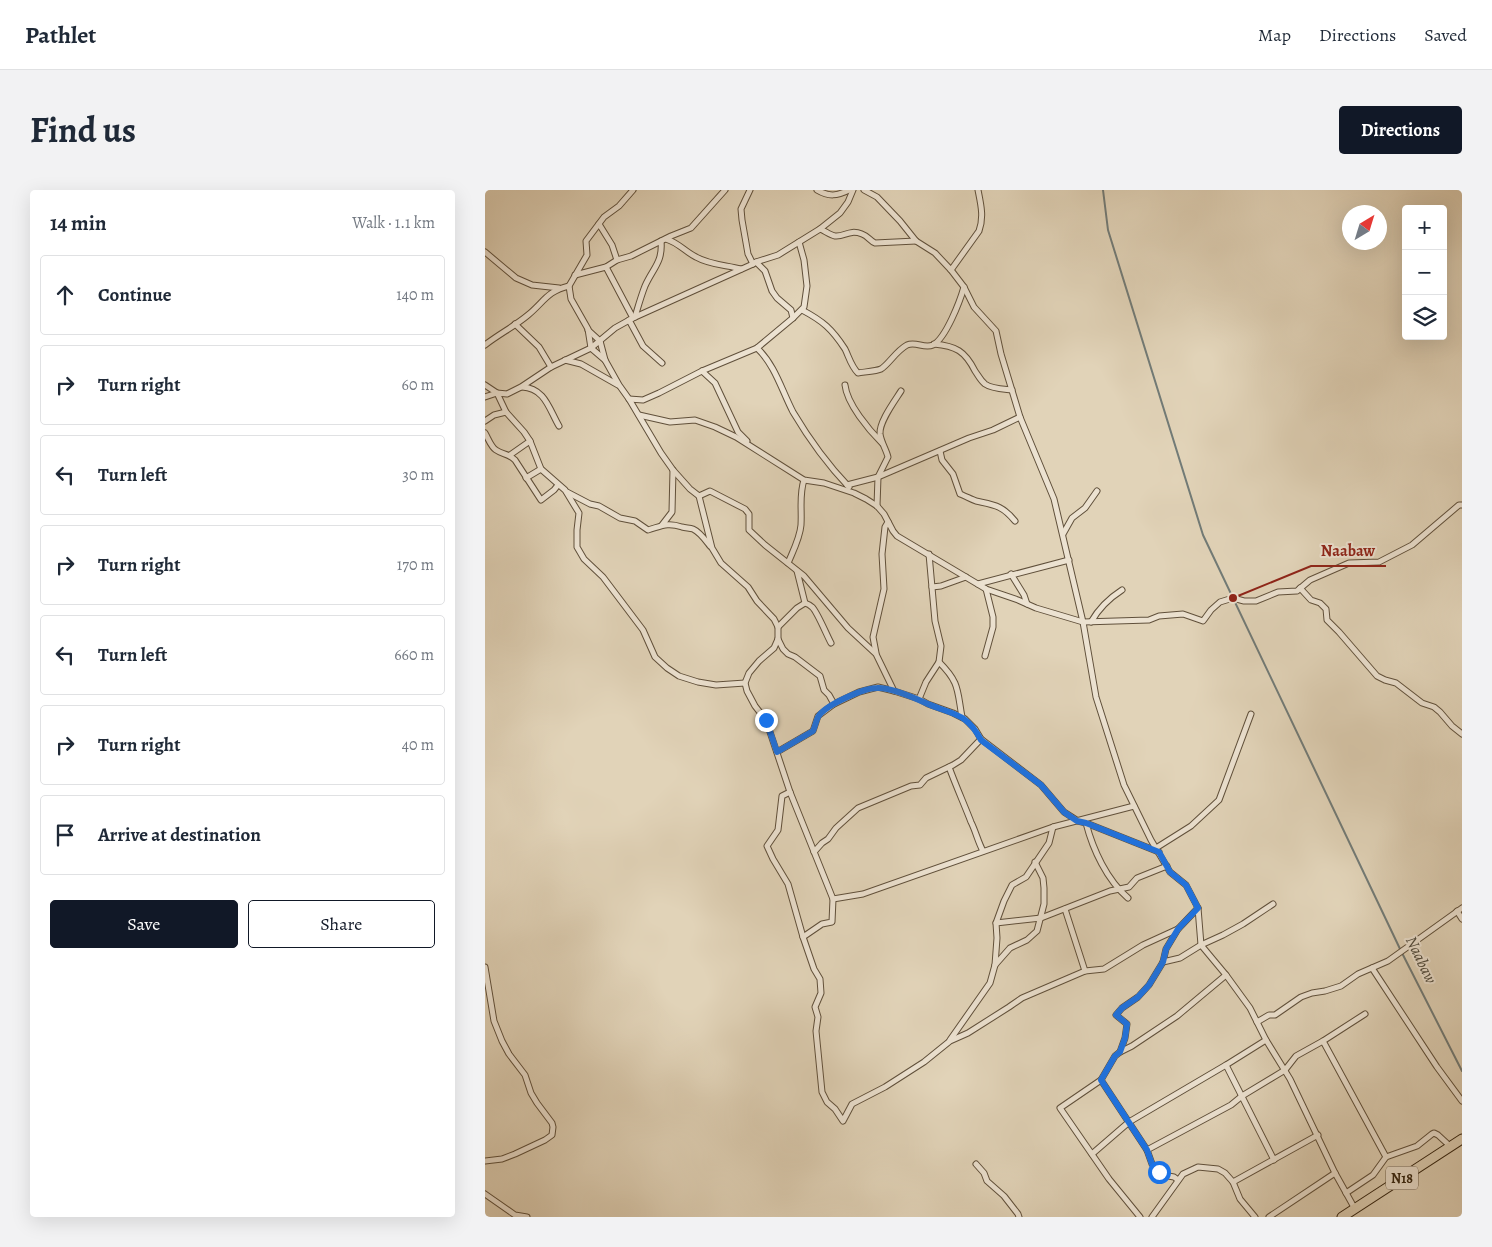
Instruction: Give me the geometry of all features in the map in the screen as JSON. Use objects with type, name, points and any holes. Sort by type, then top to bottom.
[{"type":"highway","name":"N18","points":[[1342,1217],[1462,1140]]},
{"type":"street","points":[[633,190],[619,206],[604,217],[587,241],[587,255],[569,286],[571,299],[588,329],[600,341],[605,360],[661,453],[673,470],[699,496],[712,548]]},
{"type":"street","points":[[574,275],[606,267],[617,260],[640,252],[691,228],[725,190]]},
{"type":"street","points":[[750,190],[741,210],[741,220],[748,254],[765,271],[772,291],[791,310],[793,318]]},
{"type":"street","points":[[817,190],[824,194],[832,195],[841,194],[849,190]]},
{"type":"street","points":[[485,397],[497,393],[507,394],[521,387],[551,367],[591,348],[615,328],[632,318],[741,269],[778,255],[840,214],[852,195],[853,190]]},
{"type":"street","points":[[865,190],[877,197],[900,221],[915,241],[935,253],[951,270],[964,287],[974,307],[996,331],[1020,416],[1054,499],[1083,622],[1096,697],[1125,785],[1134,806],[1170,872],[1186,885],[1198,908],[1201,944],[1246,1002],[1266,1040],[1285,1070],[1318,1135],[1335,1174],[1355,1209]]},
{"type":"street","points":[[951,270],[979,231],[983,214],[978,190]]},
{"type":"street","points":[[599,224],[612,246],[617,260]]},
{"type":"street","points":[[820,229],[835,236],[849,232],[865,234],[875,243],[915,241]]},
{"type":"street","points":[[663,240],[677,243],[696,257],[710,263],[741,269]]},
{"type":"street","points":[[632,318],[652,271],[659,261],[663,240]]},
{"type":"street","points":[[629,399],[643,400],[702,371],[757,348],[793,318],[801,310],[805,302],[807,286],[804,260],[799,242]]},
{"type":"street","points":[[485,252],[516,278],[532,285],[560,288],[569,286]]},
{"type":"street","points":[[606,267],[632,318],[643,346],[662,363]]},
{"type":"street","points":[[934,344],[949,324],[964,287]]},
{"type":"street","points":[[485,345],[529,315],[543,300],[560,288]]},
{"type":"street","points":[[801,310],[819,319],[829,328],[858,373],[880,369],[909,344],[926,346],[934,344],[956,348],[965,355],[985,384],[993,388],[1012,390]]},
{"type":"street","points":[[515,324],[539,347],[551,367]]},
{"type":"street","points":[[588,329],[591,348],[605,360]]},
{"type":"street","points":[[757,348],[773,369],[793,412],[821,457],[854,493]]},
{"type":"street","points":[[564,360],[581,364],[619,385]]},
{"type":"street","points":[[702,371],[715,383],[738,432],[753,447]]},
{"type":"street","points":[[485,385],[497,393],[506,412],[524,432],[530,441],[541,469],[565,490],[620,518],[635,521],[647,530],[674,524],[693,529],[712,548],[721,563],[748,587],[757,601],[774,619],[778,626],[778,639],[774,648],[749,673],[745,683],[755,706],[766,720],[790,792],[833,900],[832,922],[822,924],[803,938]]},
{"type":"street","points":[[845,385],[852,404],[874,435],[885,446]]},
{"type":"street","points":[[521,387],[531,387],[539,392],[559,426]]},
{"type":"street","points":[[877,506],[877,477],[888,457],[881,439],[881,426],[890,407],[901,391]]},
{"type":"street","points":[[485,422],[495,415],[506,412]]},
{"type":"street","points":[[639,414],[670,422],[695,420],[705,422],[736,437],[804,480],[824,483],[854,493],[877,506],[897,536],[986,589],[1083,622],[1149,620],[1159,616],[1183,614],[1203,621],[1220,602],[1233,598],[1256,601],[1278,592],[1297,591],[1310,580],[1349,563],[1379,562],[1412,545],[1459,505],[1462,505]]},
{"type":"street","points":[[847,485],[877,477],[969,438],[993,430],[1020,416]]},
{"type":"street","points":[[485,432],[494,449],[510,455],[515,460],[541,500],[554,490],[558,484]]},
{"type":"street","points":[[510,455],[530,441]]},
{"type":"street","points":[[940,451],[942,460],[958,484],[960,494],[999,506],[1010,514],[1015,521]]},
{"type":"street","points":[[526,478],[541,469]]},
{"type":"street","points":[[661,526],[672,512],[673,470]]},
{"type":"street","points":[[788,562],[801,525],[801,490],[804,480]]},
{"type":"street","points":[[565,490],[579,513],[577,547],[584,559],[603,577],[643,630],[655,657],[679,676],[698,682],[716,685],[745,683]]},
{"type":"street","points":[[699,496],[710,491],[745,509],[749,514],[749,530],[765,546],[788,562],[807,580],[849,628],[876,654]]},
{"type":"street","points":[[1063,534],[1072,518],[1085,508],[1097,491]]},
{"type":"street","points":[[888,522],[885,527],[882,554],[884,589],[873,637],[876,654],[894,691]]},
{"type":"street","points":[[919,699],[926,682],[939,662],[941,646],[935,621],[929,554]]},
{"type":"street","points":[[977,584],[1069,560]]},
{"type":"street","points":[[796,570],[805,603]]},
{"type":"street","points":[[1011,574],[1024,595],[1027,604]]},
{"type":"street","points":[[932,587],[941,586],[966,577]]},
{"type":"street","points":[[1300,588],[1311,600],[1320,603],[1326,609],[1327,620],[1377,676],[1396,683],[1422,703],[1434,707],[1462,734]]},
{"type":"street","points":[[985,656],[993,627],[993,617],[986,589]]},
{"type":"street","points":[[1091,622],[1097,611],[1108,599],[1122,590]]},
{"type":"street","points":[[778,626],[805,603]]},
{"type":"street","points":[[805,603],[811,605],[817,612],[831,643]]},
{"type":"street","points":[[778,639],[788,654],[820,676],[824,690],[834,704]]},
{"type":"street","points":[[939,662],[953,677],[957,686],[962,717]]},
{"type":"street","points":[[777,752],[813,731],[819,716],[834,704],[859,692],[878,687],[894,691],[962,717],[975,729],[981,740],[1041,785],[1064,812],[1077,821],[1158,850]]},
{"type":"street","points":[[1158,850],[1191,826],[1219,800],[1251,714]]},
{"type":"street","points":[[814,852],[858,808],[906,788],[920,785],[926,778],[961,760],[981,740]]},
{"type":"street","points":[[949,767],[957,792],[983,852]]},
{"type":"street","points":[[790,792],[782,796],[779,830],[767,846],[788,884],[803,938],[814,970],[820,980],[821,993],[815,1007],[818,1018],[816,1031],[823,1092],[827,1102],[835,1109],[843,1121],[852,1104],[885,1087],[924,1062],[950,1041],[968,1033],[1029,994],[1085,971],[1104,969],[1143,945],[1178,929]]},
{"type":"street","points":[[833,900],[863,894],[1053,827],[1134,806]]},
{"type":"street","points":[[1086,823],[1100,860],[1117,889],[1128,898]]},
{"type":"street","points":[[950,1041],[990,983],[995,965],[996,923],[1004,901],[1012,885],[1026,877],[1049,843],[1053,827]]},
{"type":"street","points":[[995,965],[1011,948],[1027,940],[1037,931],[1044,904],[1044,888],[1043,878],[1035,862]]},
{"type":"street","points":[[996,923],[1040,918],[1110,891],[1129,886],[1137,878],[1167,866]]},
{"type":"street","points":[[1163,962],[1181,958],[1201,944],[1243,924],[1273,904]]},
{"type":"street","points":[[1120,1052],[1127,1024],[1116,1015],[1149,985],[1163,962],[1166,949],[1178,929],[1198,908]]},
{"type":"street","points":[[1065,909],[1085,971]]},
{"type":"street","points":[[1257,1022],[1269,1015],[1275,1014],[1301,997],[1341,986],[1358,974],[1388,961],[1459,909],[1462,919]]},
{"type":"street","points":[[485,967],[494,1021],[502,1041],[525,1075],[531,1093],[553,1127],[552,1135],[545,1140],[502,1159],[485,1161]]},
{"type":"street","points":[[1373,968],[1462,1102]]},
{"type":"street","points":[[1140,1217],[1109,1179],[1060,1108],[1101,1080],[1115,1056],[1177,1016],[1226,975]]},
{"type":"street","points":[[1147,1150],[1231,1105],[1242,1096],[1285,1070],[1296,1056],[1365,1014]]},
{"type":"street","points":[[1092,1154],[1129,1122],[1266,1040]]},
{"type":"street","points":[[1323,1041],[1386,1156]]},
{"type":"street","points":[[1225,1065],[1275,1160]]},
{"type":"street","points":[[1101,1080],[1147,1150],[1152,1164],[1163,1175],[1179,1180]]},
{"type":"street","points":[[1346,1193],[1373,1175],[1386,1156],[1417,1146],[1434,1133],[1439,1135],[1451,1147]]},
{"type":"street","points":[[1233,1182],[1318,1135]]},
{"type":"street","points":[[976,1164],[987,1181],[1003,1196],[1019,1217]]},
{"type":"street","points":[[1152,1217],[1183,1174],[1198,1167],[1218,1169],[1225,1173],[1233,1182],[1240,1199],[1255,1217]]},
{"type":"street","points":[[1269,1217],[1335,1174]]},
{"type":"street","points":[[485,1194],[515,1215],[527,1217]]},
{"type":"waterway","name":"Naabaw","points":[[1103,190],[1108,230],[1203,535],[1401,951],[1462,1071]]},
{"type":"place","name":"Naabaw","points":[[1233,598]]},
{"type":"route","points":[[766,720],[777,752],[804,738],[813,731],[819,716],[834,704],[859,692],[878,687],[919,699],[965,719],[975,729],[981,740],[1041,785],[1064,812],[1077,821],[1159,852],[1170,872],[1186,885],[1198,908],[1178,929],[1166,949],[1163,962],[1149,985],[1116,1015],[1127,1024],[1125,1038],[1120,1052],[1115,1056],[1101,1080],[1147,1150],[1152,1164],[1159,1172]]}]
